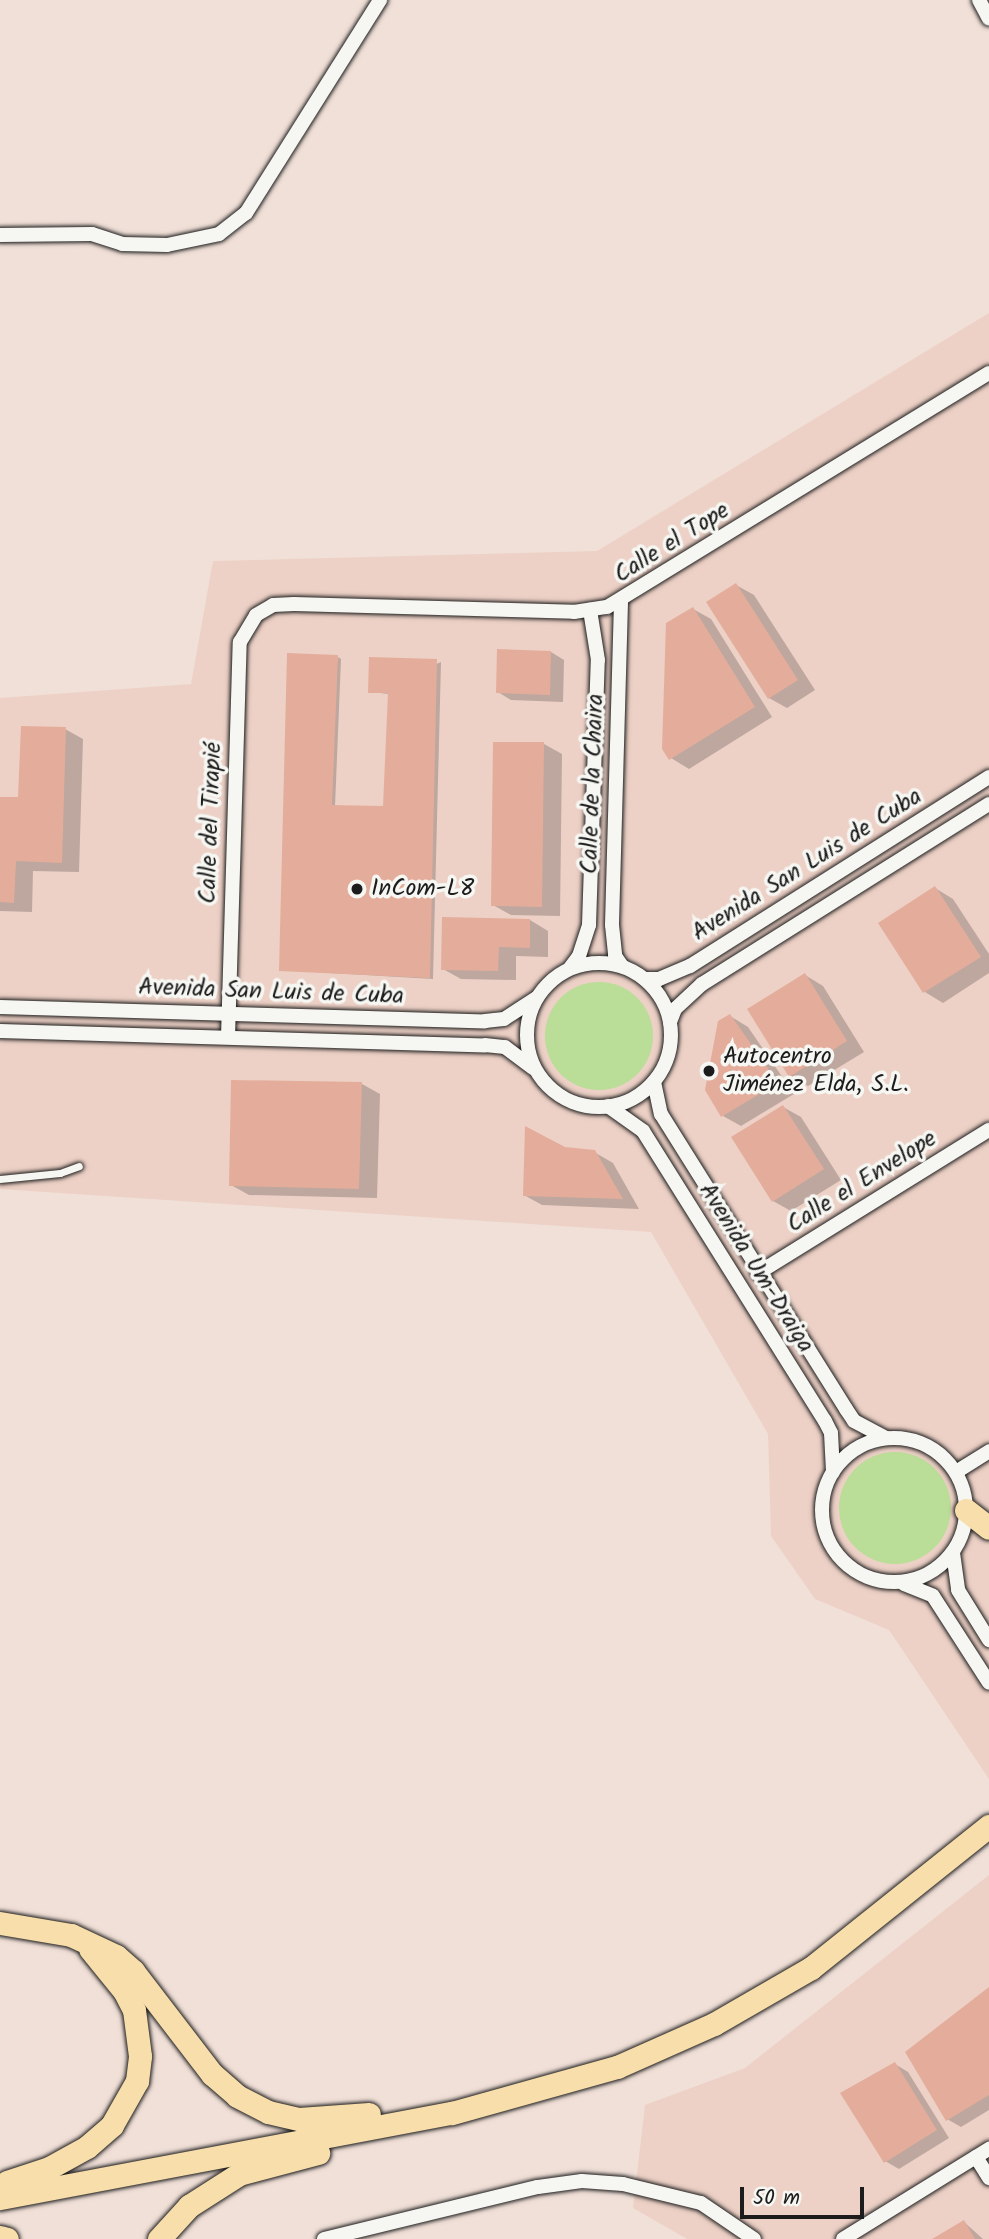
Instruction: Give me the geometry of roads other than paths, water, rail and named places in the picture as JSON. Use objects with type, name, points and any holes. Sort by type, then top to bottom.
[{"type":"main road","points":[[966,1510],[989,1528]]},
{"type":"main road","points":[[0,2198],[504,2102],[649,2054],[764,1997],[864,1929],[989,1826]]},
{"type":"main road","points":[[0,1923],[71,1935],[96,1944],[133,1971],[203,2064],[237,2096],[268,2112],[299,2119],[341,2118],[425,2105],[452,2113]]},
{"type":"main road","points":[[0,2184],[49,2168],[87,2147],[112,2125],[137,2081],[140,2056],[134,2010],[104,1963],[71,1935]]},
{"type":"main road","points":[[159,2239],[189,2206],[239,2174],[266,2164],[487,2118],[504,2102]]},
{"type":"main road","points":[[0,2237],[7,2239]]},
{"type":"street","points":[[0,235],[92,234],[122,244],[167,245],[219,234],[246,213],[380,0]]},
{"type":"street","points":[[979,0],[989,19]]},
{"type":"street","name":"Calle el Tope","points":[[256,615],[273,606],[294,604],[590,610],[621,602],[989,373]]},
{"type":"street","name":"Calle de la Chaira","points":[[621,602],[612,925],[615,956],[622,966]]},
{"type":"street","name":"Calle de la Chaira","points":[[570,968],[579,956],[589,925],[597,660],[590,610]]},
{"type":"street","name":"Calle del Tirapié","points":[[228,1037],[239,650],[243,631],[256,615]]},
{"type":"street","name":"Avenida San Luis de Cuba","points":[[645,979],[659,979],[690,966],[989,777]]},
{"type":"street","name":"Avenida San Luis de Cuba","points":[[670,1022],[675,1009],[702,984],[989,804]]},
{"type":"street","points":[[596,962],[622,966],[645,979],[657,991],[670,1022],[665,1064],[654,1082],[634,1098],[608,1107],[565,1099],[533,1068],[526,1045],[527,1021],[535,999],[550,980],[570,968],[596,962]]},
{"type":"street","name":"Avenida San Luis de Cuba","points":[[0,1006],[485,1021],[504,1019],[535,999]]},
{"type":"street","name":"Avenida San Luis de Cuba","points":[[0,1031],[485,1045],[505,1047],[533,1068]]},
{"type":"street","name":"Avenida Um-Draiga","points":[[654,1082],[661,1114],[758,1273],[854,1421],[886,1438]]},
{"type":"street","name":"Avenida Um-Draiga","points":[[608,1107],[643,1131],[825,1421],[831,1433],[833,1472]]},
{"type":"street","name":"Calle el Envelope","points":[[758,1273],[989,1130]]},
{"type":"street","points":[[899,1582],[927,1574],[953,1553],[963,1532],[966,1510],[956,1472],[926,1445],[886,1438],[855,1449],[833,1472],[822,1502],[832,1547],[861,1574],[899,1582],[933,1596],[989,1683]]},
{"type":"street","points":[[956,1472],[989,1451]]},
{"type":"street","points":[[953,1553],[958,1590],[989,1640]]},
{"type":"street","points":[[843,2239],[983,2153],[989,2178]]},
{"type":"street","points":[[324,2239],[538,2187],[582,2181],[623,2184],[701,2203],[754,2239]]},
{"type":"lane","points":[[0,1179],[60,1173],[79,1166]]},
{"type":"place","name":"InCom-L8","points":[[357,889]]},
{"type":"place","name":"Autocentro Jiménez Elda, S.L.","points":[[709,1071]]}]
